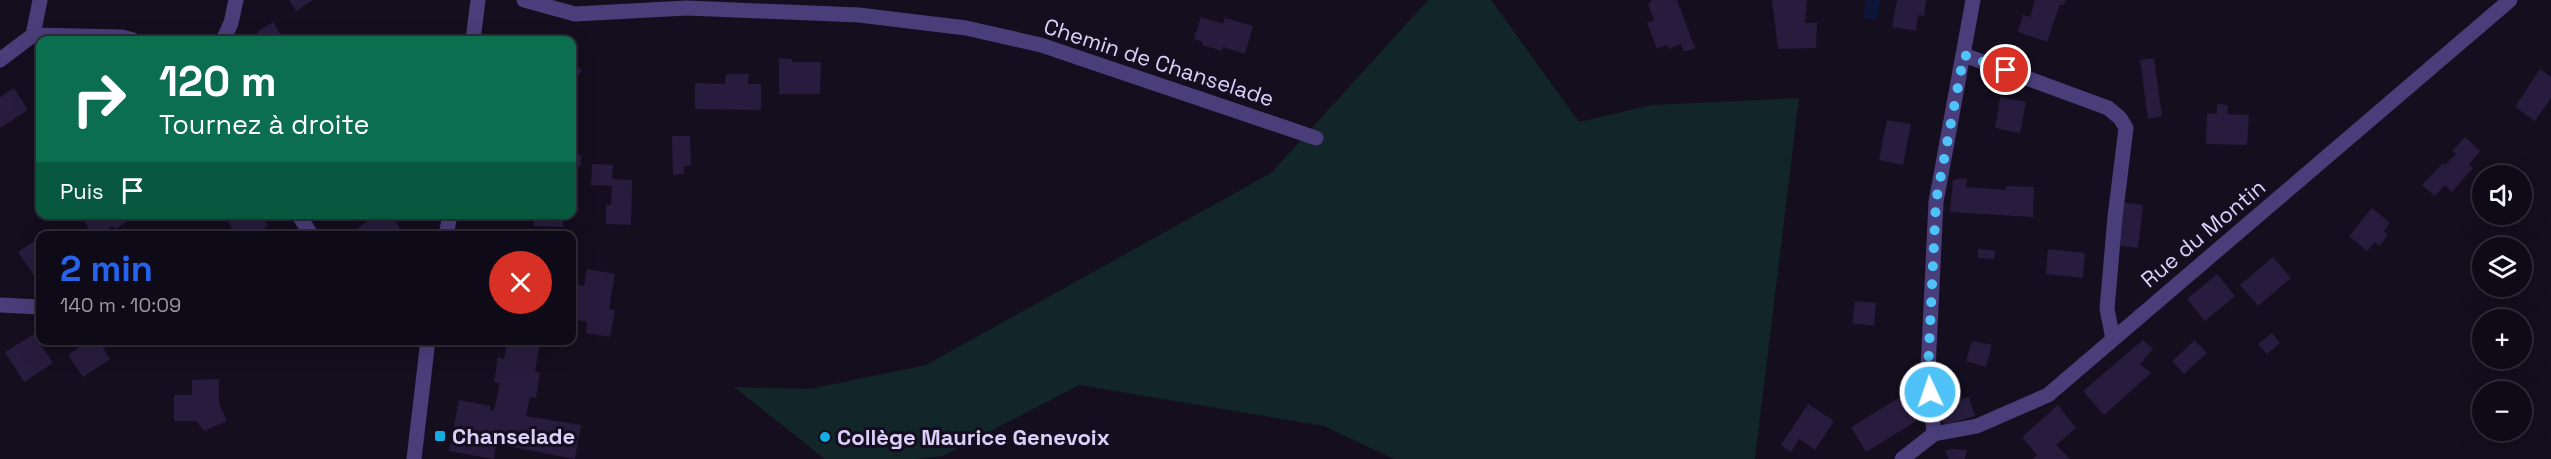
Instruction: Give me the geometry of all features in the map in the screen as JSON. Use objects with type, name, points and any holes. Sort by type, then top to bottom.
[{"type":"street","points":[[33,35],[40,0]]},
{"type":"street","points":[[225,36],[231,23],[236,0]]},
{"type":"street","points":[[474,36],[478,0]]},
{"type":"street","name":"Chemin de Chanselade","points":[[524,0],[575,14],[687,8],[859,15],[966,28],[1041,45],[1316,138]]},
{"type":"street","points":[[1934,434],[1928,370],[1936,201],[1973,0]]},
{"type":"street","name":"Rue du Montin","points":[[1902,459],[1934,434],[1977,426],[2049,395],[2510,0]]},
{"type":"street","points":[[0,60],[33,35],[63,36]]},
{"type":"street","points":[[1964,55],[2108,108],[2120,118],[2126,128],[2107,309],[2113,339]]},
{"type":"street","points":[[0,305],[36,307]]},
{"type":"street","points":[[414,459],[427,345]]},
{"type":"green space","points":[[1428,0],[1491,0],[1579,122],[1652,105],[1799,98],[1755,459],[1394,459],[1324,426],[1079,385],[943,456],[917,459],[825,459],[734,387],[810,389],[926,365],[1271,173]]},
{"type":"water","points":[[1866,0],[1880,0],[1877,20],[1863,18]]},
{"type":"building","points":[[289,0],[313,0],[296,11]]},
{"type":"building","points":[[1651,0],[1677,0],[1695,48],[1684,52],[1681,44],[1669,49],[1667,45],[1657,49],[1647,23],[1654,20],[1648,4]]},
{"type":"building","points":[[1772,0],[1807,0],[1805,23],[1817,23],[1816,48],[1778,49]]},
{"type":"building","points":[[1897,0],[1926,0],[1924,16],[1918,15],[1916,31],[1892,27]]},
{"type":"building","points":[[2035,0],[2066,0],[2064,5],[2060,4],[2047,42],[2018,32],[2023,15],[2030,17]]},
{"type":"building","points":[[1201,17],[1223,24],[1225,18],[1253,26],[1245,54],[1223,47],[1222,51],[1202,45],[1203,42],[1194,39]]},
{"type":"building","points":[[273,22],[282,36],[260,36],[257,32]]},
{"type":"building","points":[[779,58],[792,59],[792,62],[821,62],[820,94],[779,94]]},
{"type":"building","points":[[2154,58],[2162,116],[2148,119],[2140,60]]},
{"type":"building","points":[[576,64],[582,71],[576,77]]},
{"type":"building","points":[[2540,69],[2551,77],[2551,98],[2535,121],[2515,107]]},
{"type":"building","points":[[726,74],[749,74],[748,84],[761,84],[761,110],[695,109],[695,83],[725,84]]},
{"type":"building","points":[[14,88],[28,110],[0,128],[0,97]]},
{"type":"building","points":[[2000,97],[2026,102],[2020,133],[1995,128]]},
{"type":"building","points":[[2217,104],[2228,105],[2227,114],[2249,115],[2247,145],[2206,144],[2207,113],[2217,114]]},
{"type":"building","points":[[1887,120],[1911,124],[1903,165],[1879,160]]},
{"type":"building","points":[[672,136],[690,136],[691,166],[684,166],[684,174],[673,175]]},
{"type":"building","points":[[2465,137],[2480,151],[2469,165],[2472,169],[2452,192],[2445,185],[2435,196],[2422,185],[2443,163],[2445,165],[2456,154],[2452,151]]},
{"type":"building","points":[[576,155],[581,155],[581,166],[576,166]]},
{"type":"building","points":[[592,164],[613,165],[612,179],[632,180],[631,225],[606,224],[606,205],[611,205],[612,186],[591,185]]},
{"type":"building","points":[[1967,178],[1966,187],[2006,190],[2006,186],[2034,187],[2033,217],[1950,212],[1953,180]]},
{"type":"building","points":[[2120,202],[2143,205],[2138,248],[2115,245]]},
{"type":"building","points":[[2372,208],[2390,223],[2384,231],[2388,235],[2379,246],[2375,242],[2367,251],[2349,236]]},
{"type":"building","points":[[83,219],[131,219],[115,229],[112,226],[105,231],[90,231]]},
{"type":"building","points":[[226,219],[264,219],[268,226],[260,231],[234,231]]},
{"type":"building","points":[[371,219],[394,219],[400,229],[397,231],[353,231]]},
{"type":"building","points":[[534,219],[563,219],[563,227],[534,226]]},
{"type":"building","points":[[36,240],[36,279],[18,252]]},
{"type":"building","points":[[1978,249],[1995,251],[1994,259],[1978,258]]},
{"type":"building","points":[[2048,249],[2085,253],[2083,278],[2046,274]]},
{"type":"building","points":[[2273,257],[2291,278],[2258,306],[2240,285]]},
{"type":"building","points":[[587,269],[615,274],[609,309],[615,310],[610,337],[586,333],[587,322],[576,320],[576,285],[584,286]]},
{"type":"building","points":[[2217,274],[2235,296],[2205,321],[2187,299]]},
{"type":"building","points":[[1855,301],[1876,303],[1874,326],[1852,323]]},
{"type":"building","points":[[2272,333],[2280,343],[2267,354],[2258,344]]},
{"type":"building","points":[[34,334],[36,345],[41,345],[53,363],[24,382],[5,352]]},
{"type":"building","points":[[2143,340],[2153,349],[2140,364],[2151,373],[2104,415],[2083,391]]},
{"type":"building","points":[[2195,340],[2207,353],[2184,374],[2172,361]]},
{"type":"building","points":[[1972,341],[1992,345],[1986,367],[1966,361]]},
{"type":"building","points":[[83,345],[101,345],[110,359],[83,377],[68,355]]},
{"type":"building","points":[[507,345],[539,345],[535,372],[540,373],[536,398],[530,397],[526,416],[581,425],[575,459],[496,444],[494,459],[449,451],[459,400],[491,406],[490,410],[494,411],[500,383],[494,382],[498,357],[504,359]]},
{"type":"building","points":[[219,379],[219,404],[227,421],[204,431],[196,421],[174,421],[174,395],[192,395],[192,380]]},
{"type":"building","points":[[1912,390],[1922,407],[1913,413],[1918,420],[1866,452],[1851,427]]},
{"type":"building","points":[[1969,397],[1975,416],[1944,425],[1938,407]]},
{"type":"building","points":[[1808,404],[1834,421],[1815,450],[1799,439],[1791,452],[1781,445]]},
{"type":"building","points":[[2058,405],[2076,428],[2056,445],[2070,459],[2032,459],[2037,455],[2022,437]]},
{"type":"building","points":[[1967,450],[1965,459],[1949,459],[1945,451]]},
{"type":"place","name":"Chanselade","points":[[440,436]]},
{"type":"place","name":"Collège Maurice Genevoix","points":[[825,437]]},
{"type":"route","points":[[1930,392],[1928,370],[1936,201],[1964,55],[2006,70]]}]
